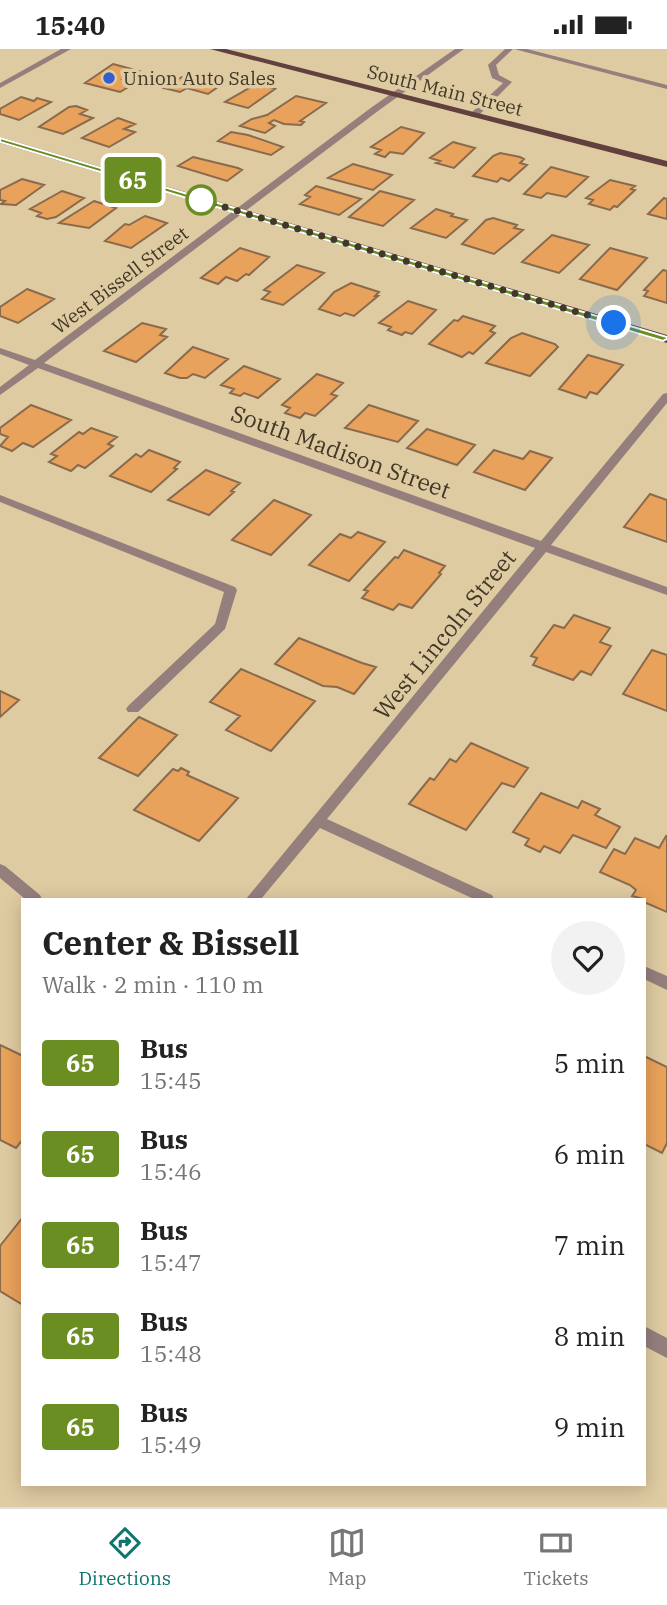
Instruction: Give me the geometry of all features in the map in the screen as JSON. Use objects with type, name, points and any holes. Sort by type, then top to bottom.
[{"type":"main road","name":"South Main Street","points":[[215,49],[667,164]]},
{"type":"main road","points":[[0,140],[667,339]]},
{"type":"street","points":[[0,86],[68,49]]},
{"type":"street","name":"West Bissell Street","points":[[0,392],[394,95],[460,49]]},
{"type":"street","points":[[474,115],[508,82],[495,76],[492,65],[509,49]]},
{"type":"street","points":[[518,49],[667,87]]},
{"type":"street","name":"South Madison Street","points":[[0,351],[667,591]]},
{"type":"street","name":"West Lincoln Street","points":[[254,898],[667,395]]},
{"type":"street","points":[[0,498],[231,590],[220,626],[133,709]]},
{"type":"street","points":[[318,821],[485,898]]},
{"type":"street","points":[[0,870],[34,898]]},
{"type":"street","points":[[646,973],[667,983]]},
{"type":"street","points":[[646,1336],[667,1349]]},
{"type":"building","name":"Union Auto Sales","points":[[113,64],[139,71],[123,79],[137,82],[120,92],[85,83]]},
{"type":"building","points":[[201,73],[217,77],[204,84],[218,87],[208,94],[187,88],[180,92],[164,88],[182,77],[190,79]]},
{"type":"building","points":[[256,84],[275,89],[248,108],[225,102]]},
{"type":"building","points":[[296,96],[326,103],[300,121],[304,122],[301,125],[284,124],[274,120],[269,123],[275,126],[265,133],[240,126],[267,115]]},
{"type":"building","points":[[21,97],[51,102],[19,120],[0,114],[0,109]]},
{"type":"building","points":[[76,106],[87,110],[80,114],[93,118],[63,134],[39,127],[69,107]]},
{"type":"building","points":[[118,118],[135,124],[124,129],[135,132],[109,147],[82,138]]},
{"type":"building","points":[[401,127],[424,133],[403,154],[390,152],[385,157],[375,154],[381,150],[371,147]]},
{"type":"building","points":[[231,132],[283,147],[271,155],[218,141]]},
{"type":"building","points":[[453,142],[475,148],[454,168],[436,163],[440,161],[430,158]]},
{"type":"building","points":[[500,153],[520,157],[524,159],[520,163],[527,165],[509,181],[501,178],[497,182],[473,176],[493,156]]},
{"type":"building","points":[[193,157],[242,170],[227,181],[178,166]]},
{"type":"building","points":[[353,164],[392,175],[373,190],[328,178]]},
{"type":"building","points":[[551,167],[588,177],[566,197],[547,193],[541,198],[524,194]]},
{"type":"building","points":[[22,179],[44,185],[16,205],[1,204],[5,201],[0,200],[0,190]]},
{"type":"building","points":[[610,180],[635,186],[631,189],[635,190],[610,210],[589,204],[593,200],[586,198]]},
{"type":"building","points":[[316,186],[361,199],[339,215],[300,204],[310,197],[305,195]]},
{"type":"building","points":[[62,191],[84,198],[56,217],[47,219],[37,216],[41,213],[30,209]]},
{"type":"building","points":[[380,191],[414,200],[383,226],[349,217]]},
{"type":"building","points":[[664,198],[667,199],[667,219],[648,214]]},
{"type":"building","points":[[94,201],[116,208],[89,228],[59,223]]},
{"type":"building","points":[[436,209],[467,220],[446,238],[411,228]]},
{"type":"building","points":[[145,216],[167,223],[131,248],[105,241],[125,224],[129,225]]},
{"type":"building","points":[[493,218],[517,225],[514,228],[523,230],[494,254],[462,244],[486,220]]},
{"type":"building","points":[[552,235],[589,245],[559,273],[522,262]]},
{"type":"building","points":[[240,248],[269,257],[249,275],[246,274],[237,281],[226,277],[218,284],[201,278]]},
{"type":"building","points":[[610,248],[647,258],[617,290],[580,279]]},
{"type":"building","points":[[297,265],[324,273],[283,305],[262,299],[270,292],[264,290]]},
{"type":"building","points":[[663,270],[667,271],[667,303],[644,296],[648,291],[644,290]]},
{"type":"building","points":[[351,283],[379,292],[375,296],[378,296],[354,316],[345,313],[340,316],[319,309],[334,292]]},
{"type":"building","points":[[27,289],[54,299],[18,323],[0,316],[0,307]]},
{"type":"building","points":[[408,301],[436,310],[412,334],[405,332],[402,335],[379,323]]},
{"type":"building","points":[[463,316],[495,326],[490,331],[495,333],[473,354],[469,352],[462,357],[429,344],[454,320],[458,321]]},
{"type":"building","points":[[142,323],[166,329],[160,335],[167,337],[136,362],[104,351]]},
{"type":"building","points":[[522,333],[558,347],[530,376],[486,363],[511,338]]},
{"type":"building","points":[[193,347],[228,359],[205,378],[193,374],[180,378],[165,373]]},
{"type":"building","points":[[588,355],[623,365],[597,394],[590,392],[586,398],[559,389]]},
{"type":"building","points":[[244,366],[280,379],[258,398],[244,393],[240,396],[230,393],[234,389],[221,385]]},
{"type":"building","points":[[317,374],[343,383],[331,394],[337,396],[315,416],[305,413],[300,418],[285,413],[290,408],[282,405]]},
{"type":"building","points":[[31,405],[71,420],[33,447],[23,443],[12,451],[0,446],[8,437],[0,434],[0,428]]},
{"type":"building","points":[[369,405],[418,421],[398,442],[345,428]]},
{"type":"building","points":[[91,428],[117,437],[108,444],[113,446],[85,468],[78,465],[71,471],[49,462],[57,456],[51,454],[79,432],[83,434]]},
{"type":"building","points":[[427,429],[475,445],[457,465],[407,448]]},
{"type":"building","points":[[149,450],[180,462],[174,468],[177,469],[151,492],[110,476],[136,454],[141,457]]},
{"type":"building","points":[[494,450],[523,459],[530,451],[552,458],[525,490],[474,472]]},
{"type":"building","points":[[206,470],[240,483],[209,515],[168,500]]},
{"type":"building","points":[[650,494],[667,500],[667,542],[624,527]]},
{"type":"building","points":[[274,500],[311,515],[271,555],[232,540]]},
{"type":"building","points":[[358,532],[385,542],[349,581],[309,565],[340,534],[351,538]]},
{"type":"building","points":[[404,550],[445,566],[412,608],[399,604],[393,610],[362,598],[368,591],[364,590]]},
{"type":"building","points":[[574,615],[610,628],[600,642],[611,646],[591,675],[581,671],[573,680],[533,665],[537,658],[531,656],[554,625],[564,628]]},
{"type":"building","points":[[299,638],[376,667],[354,694],[337,687],[323,686],[275,664]]},
{"type":"building","points":[[652,650],[667,655],[667,711],[623,694]]},
{"type":"building","points":[[241,669],[315,701],[271,751],[226,730],[240,716],[210,702]]},
{"type":"building","points":[[0,691],[19,700],[0,717]]},
{"type":"building","points":[[139,717],[177,735],[138,776],[99,758]]},
{"type":"building","points":[[471,743],[528,768],[514,787],[502,783],[466,830],[409,804],[430,778],[434,780],[450,759],[456,762]]},
{"type":"building","points":[[181,768],[189,772],[187,775],[238,798],[199,841],[134,810],[173,769],[178,771]]},
{"type":"building","points":[[541,793],[578,808],[582,801],[600,809],[595,815],[620,827],[606,848],[573,835],[560,853],[544,846],[540,852],[525,845],[529,839],[513,832]]},
{"type":"building","points":[[666,836],[667,912],[646,903],[646,898],[632,896],[636,890],[630,885],[600,872],[614,849],[625,854],[635,838],[659,848]]},
{"type":"building","points":[[0,1045],[21,1055],[21,1142],[16,1148],[0,1140]]},
{"type":"building","points":[[646,1057],[667,1067],[667,1143],[662,1153],[646,1145]]},
{"type":"building","points":[[21,1220],[21,1304],[0,1291],[0,1246]]},
{"type":"bus line","name":"65","points":[[0,140],[667,339]]},
{"type":"place","name":"Union Auto Sales","points":[[109,78]]},
{"type":"route","points":[[201,200],[614,323]]}]
